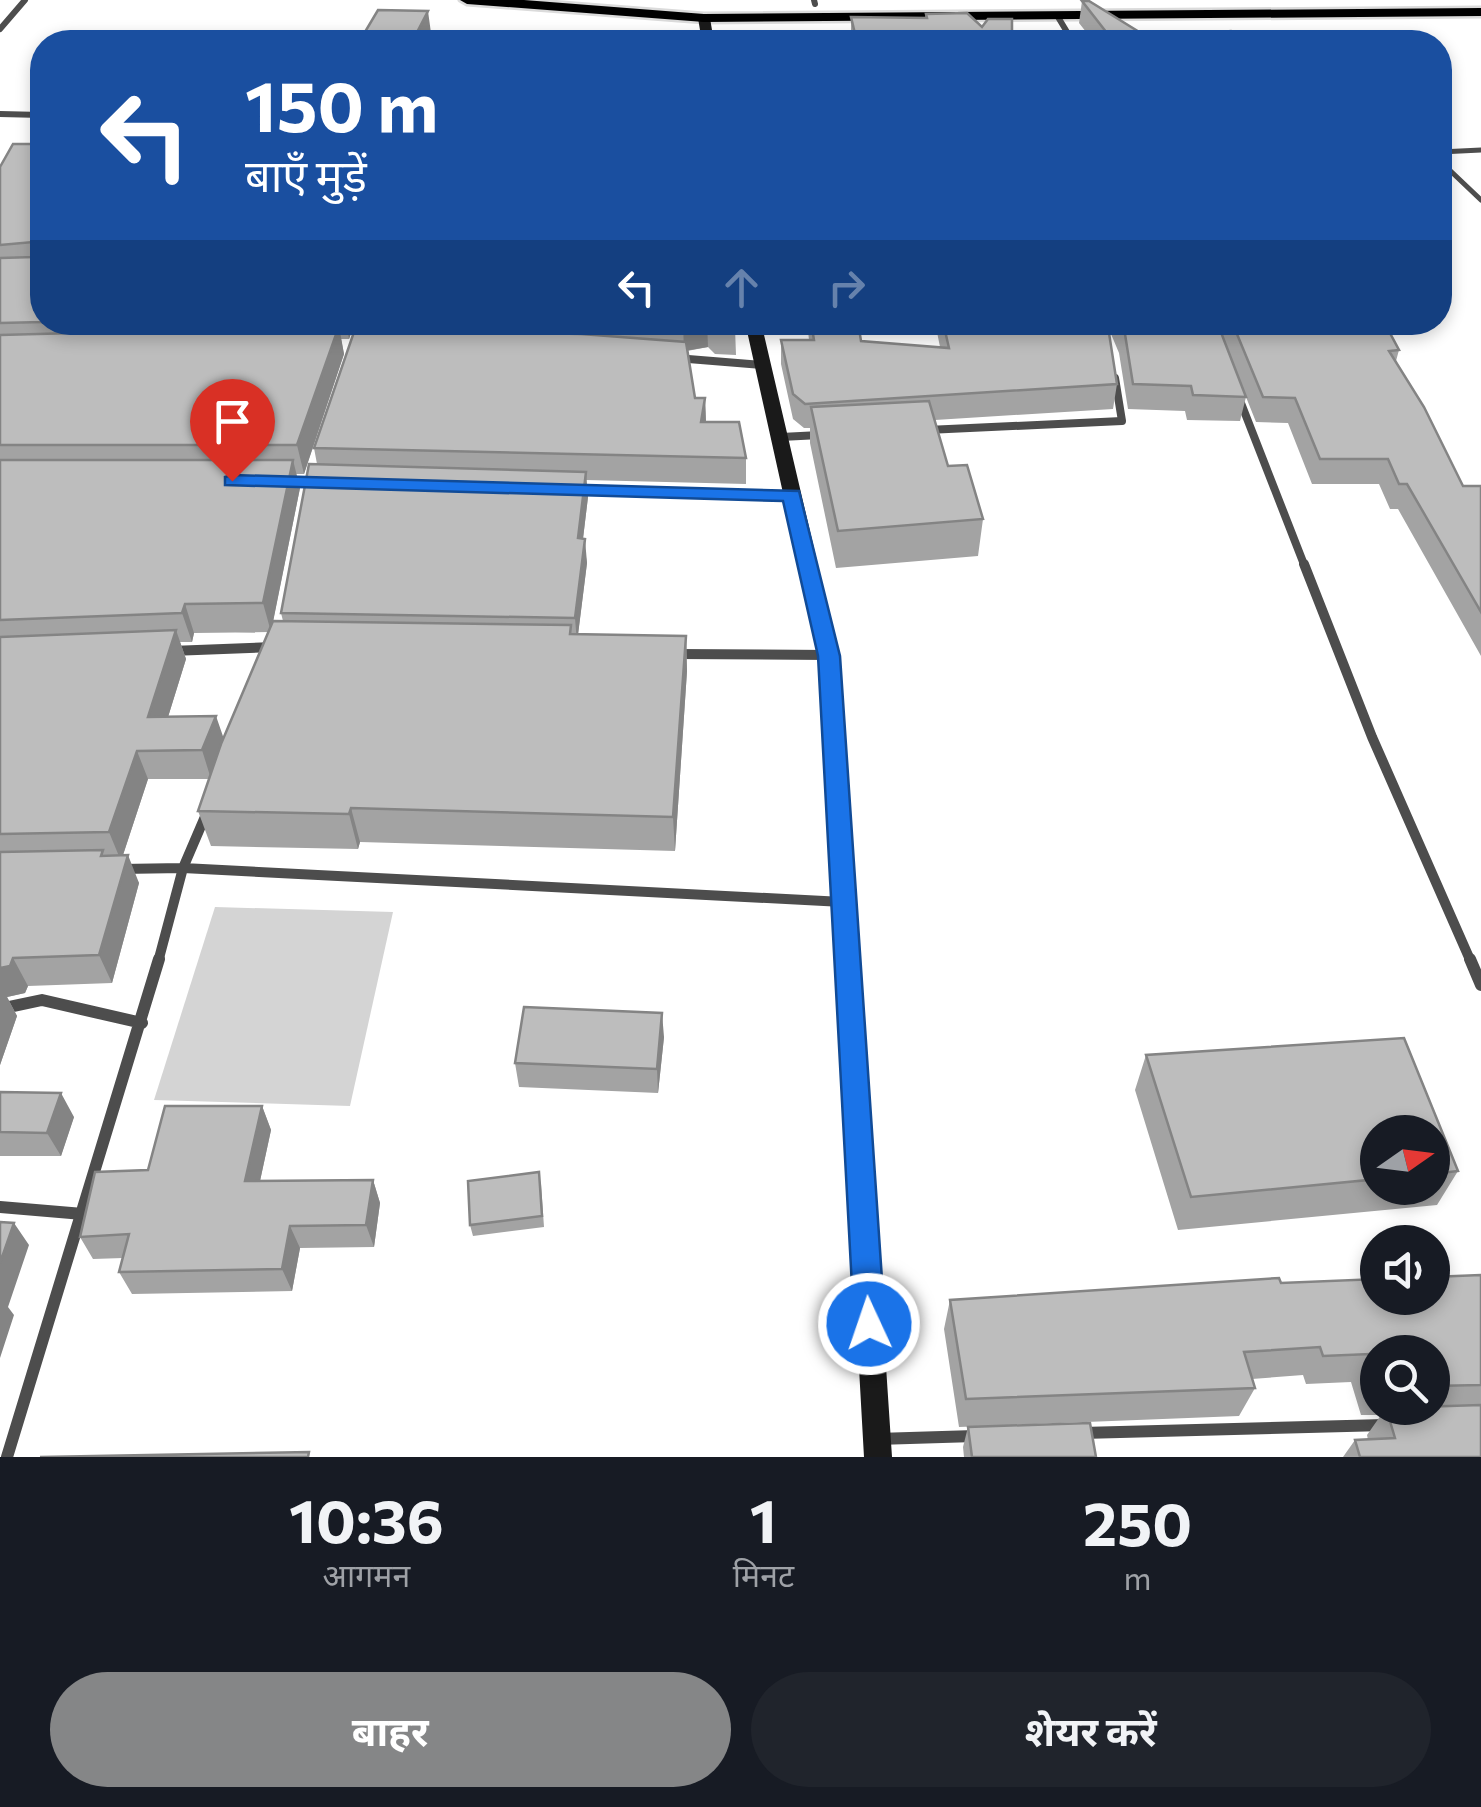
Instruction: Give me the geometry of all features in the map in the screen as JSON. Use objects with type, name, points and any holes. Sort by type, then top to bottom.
[{"type":"main road","points":[[467,0],[704,18],[784,11],[814,2],[1246,0]]},
{"type":"main road","points":[[663,0],[969,24],[1058,17],[1481,12]]},
{"type":"street","points":[[0,29],[25,0]]},
{"type":"street","points":[[1058,17],[1066,30]]},
{"type":"street","points":[[704,18],[706,30]]},
{"type":"street","points":[[0,114],[30,115]]},
{"type":"street","points":[[756,335],[829,656],[877,1448],[993,1436]]},
{"type":"street","points":[[662,357],[762,365]]},
{"type":"street","points":[[914,431],[1122,421],[1114,371]]},
{"type":"street","points":[[1237,394],[1372,736],[1481,985]]},
{"type":"street","points":[[781,437],[838,434]]},
{"type":"street","points":[[560,488],[792,495]]},
{"type":"street","points":[[270,664],[281,628]]},
{"type":"street","points":[[158,652],[296,647]]},
{"type":"street","points":[[655,654],[829,656]]},
{"type":"street","points":[[7,1457],[142,1022],[183,868],[212,800]]},
{"type":"street","points":[[110,870],[183,868],[846,902]]},
{"type":"street","points":[[0,1008],[42,1000],[142,1022]]},
{"type":"street","points":[[0,1207],[83,1214]]},
{"type":"street","points":[[1071,1433],[1366,1425]]},
{"type":"lane","points":[[1452,151],[1481,150]]},
{"type":"lane","points":[[1452,172],[1481,200]]},
{"type":"shaded area","points":[[215,907],[393,912],[350,1106],[154,1100]]},
{"type":"building","points":[[1082,1],[1089,1],[1136,30],[1105,30]]},
{"type":"building","points":[[378,10],[428,11],[418,30],[366,30]]},
{"type":"building","points":[[967,13],[982,27],[988,19],[1012,19],[1012,30],[854,30],[851,17],[927,18],[926,14]]},
{"type":"building","points":[[13,144],[30,144],[30,242],[0,245],[0,167]]},
{"type":"building","points":[[30,257],[30,322],[0,323],[0,258]]},
{"type":"building","points":[[0,335],[336,335],[297,445],[0,445]]},
{"type":"building","points":[[353,335],[594,335],[686,342],[695,398],[705,398],[701,422],[739,422],[746,458],[314,448]]},
{"type":"building","points":[[813,335],[860,335],[861,341],[949,348],[946,335],[1109,335],[1117,384],[805,404],[793,394],[781,340],[814,340]]},
{"type":"building","points":[[1125,335],[1222,335],[1246,397],[1193,395],[1191,386],[1133,384]]},
{"type":"building","points":[[1237,335],[1391,335],[1399,350],[1389,351],[1424,407],[1463,486],[1481,486],[1481,612],[1407,484],[1399,484],[1388,459],[1320,459],[1295,398],[1263,397]]},
{"type":"building","points":[[929,401],[948,466],[967,465],[983,519],[838,531],[811,407]]},
{"type":"building","points":[[0,460],[293,460],[263,603],[185,604],[182,613],[0,620]]},
{"type":"building","points":[[309,464],[586,472],[578,538],[585,539],[575,618],[281,613]]},
{"type":"building","points":[[273,621],[571,625],[570,634],[686,636],[673,817],[351,808],[349,814],[198,811],[221,744]]},
{"type":"building","points":[[176,630],[148,717],[216,716],[202,750],[137,751],[109,832],[0,834],[0,637]]},
{"type":"building","points":[[103,850],[101,856],[128,855],[99,955],[13,958],[10,966],[0,968],[0,852]]},
{"type":"building","points":[[524,1007],[662,1013],[657,1069],[515,1063]]},
{"type":"building","points":[[1404,1038],[1435,1115],[1360,1115],[1360,1181],[1191,1197],[1146,1055]]},
{"type":"building","points":[[0,1092],[61,1093],[47,1133],[0,1132]]},
{"type":"building","points":[[165,1106],[262,1106],[245,1181],[373,1180],[366,1225],[290,1226],[282,1269],[119,1272],[129,1234],[80,1237],[95,1172],[148,1170]]},
{"type":"building","points":[[1450,1151],[1458,1171],[1450,1172]]},
{"type":"building","points":[[539,1172],[542,1216],[470,1225],[468,1181]]},
{"type":"building","points":[[0,1222],[14,1223],[0,1263]]},
{"type":"building","points":[[1481,1275],[1481,1385],[1450,1386],[1450,1335],[1360,1335],[1360,1354],[1323,1356],[1320,1347],[1244,1352],[1255,1388],[966,1399],[950,1300],[1279,1278],[1281,1283],[1360,1280],[1360,1315],[1450,1315],[1450,1276]]},
{"type":"building","points":[[1481,1405],[1481,1457],[1360,1457],[1355,1440],[1395,1438],[1391,1425],[1450,1425],[1450,1406]]},
{"type":"building","points":[[1090,1423],[1096,1457],[972,1457],[968,1427]]},
{"type":"building","points":[[309,1452],[308,1457],[40,1457]]},
{"type":"route","points":[[232,481],[792,495],[829,656],[869,1324]]}]
